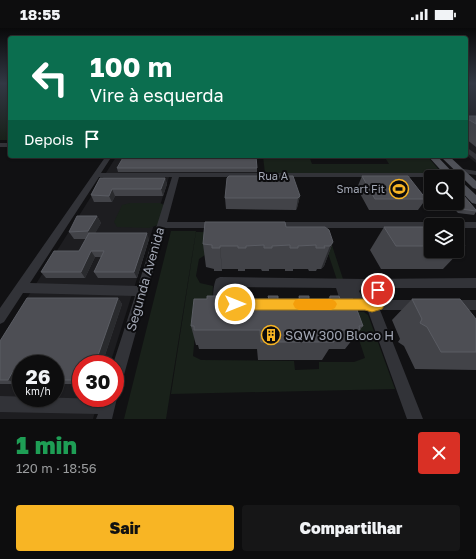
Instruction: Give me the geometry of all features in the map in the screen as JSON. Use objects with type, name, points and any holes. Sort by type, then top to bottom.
[{"type":"main road","points":[[434,158],[445,170]]},
{"type":"main road","points":[[446,158],[460,170],[474,179]]},
{"type":"main road","points":[[464,189],[476,201]]},
{"type":"street","points":[[468,151],[476,158]]},
{"type":"street","points":[[0,318],[108,158]]},
{"type":"street","name":"Rua A","points":[[96,175],[424,178]]},
{"type":"street","name":"Segunda Avenida","points":[[123,355],[176,176]]},
{"type":"street","points":[[161,225],[223,225]]},
{"type":"street","points":[[262,225],[476,225]]},
{"type":"street","points":[[235,304],[220,304],[220,282],[476,283]]},
{"type":"street","points":[[340,283],[347,305]]},
{"type":"street","points":[[371,305],[381,301],[381,296],[378,290],[363,283],[356,285],[353,289],[354,295],[371,305],[415,419]]},
{"type":"street","points":[[20,288],[142,291]]},
{"type":"street","points":[[335,304],[428,305]]},
{"type":"street","points":[[443,305],[476,305]]},
{"type":"street","points":[[0,404],[108,408]]},
{"type":"shaded area","points":[[0,102],[8,102],[8,140],[0,140]]},
{"type":"shaded area","points":[[468,102],[476,102],[476,163],[468,157]]},
{"type":"shaded area","points":[[115,158],[256,158],[257,174],[170,174],[113,355],[72,355],[72,407],[96,407],[93,419],[0,419],[0,341]]},
{"type":"shaded area","points":[[263,158],[310,158],[312,164],[389,164],[385,158],[429,158],[439,170],[424,170],[424,174],[265,174]]},
{"type":"shaded area","points":[[130,203],[160,203],[164,205],[158,225],[149,228],[117,227],[114,222],[122,205]]},
{"type":"shaded area","points":[[171,231],[196,231],[166,419],[124,419]]},
{"type":"shaded area","points":[[196,232],[328,233],[343,279],[337,280],[327,250],[281,247],[282,250],[319,250],[208,253],[199,259],[196,276],[200,283],[213,286],[212,302],[196,323],[193,356],[201,360],[294,361],[295,370],[319,369],[319,362],[354,362],[365,358],[350,312],[364,312],[368,315],[395,389],[171,394]]},
{"type":"building","points":[[468,116],[476,116],[476,124],[468,119]]},
{"type":"building","points":[[123,158],[256,158],[257,168],[117,168]]},
{"type":"building","points":[[229,176],[293,176],[300,196],[298,198],[225,198],[227,178]]},
{"type":"building","points":[[362,176],[408,176],[424,196],[424,199],[375,199]]},
{"type":"building","points":[[100,178],[165,178],[161,189],[112,189],[109,196],[91,195]]},
{"type":"building","points":[[464,196],[476,210],[464,209]]},
{"type":"building","points":[[77,216],[97,216],[88,231],[69,232]]},
{"type":"building","points":[[205,222],[285,222],[286,227],[325,227],[329,230],[333,242],[330,246],[324,246],[325,248],[316,248],[316,245],[290,248],[290,245],[264,248],[264,245],[246,246],[246,248],[238,248],[238,246],[220,246],[220,248],[212,248],[212,245],[203,244]]},
{"type":"building","points":[[384,227],[424,227],[424,246],[396,246]]},
{"type":"building","points":[[89,233],[147,233],[134,272],[94,272],[104,251],[91,251],[81,272],[41,272],[54,251],[79,251]]},
{"type":"building","points":[[207,296],[217,296],[217,299],[238,299],[238,296],[247,296],[247,299],[269,299],[268,296],[278,296],[278,299],[300,299],[299,296],[309,296],[309,299],[330,299],[330,296],[339,296],[340,299],[353,299],[363,326],[359,326],[360,330],[331,330],[334,342],[261,342],[260,330],[194,330],[194,326],[191,326],[194,299],[207,299]]},
{"type":"building","points":[[27,298],[118,298],[98,355],[72,355],[72,380],[64,380],[64,355],[12,355],[12,373],[8,380],[0,380],[0,341]]},
{"type":"building","points":[[412,299],[460,299],[476,319],[476,352],[441,352],[427,327],[420,323],[422,319]]},
{"type":"slow traffic","points":[[299,304],[331,304]]},
{"type":"place","name":"Smart Fit","points":[[399,189]]},
{"type":"place","name":"SQW 300 Bloco H","points":[[271,335]]},
{"type":"route","points":[[235,304],[372,306],[378,305],[381,301],[381,296],[378,290]]}]
